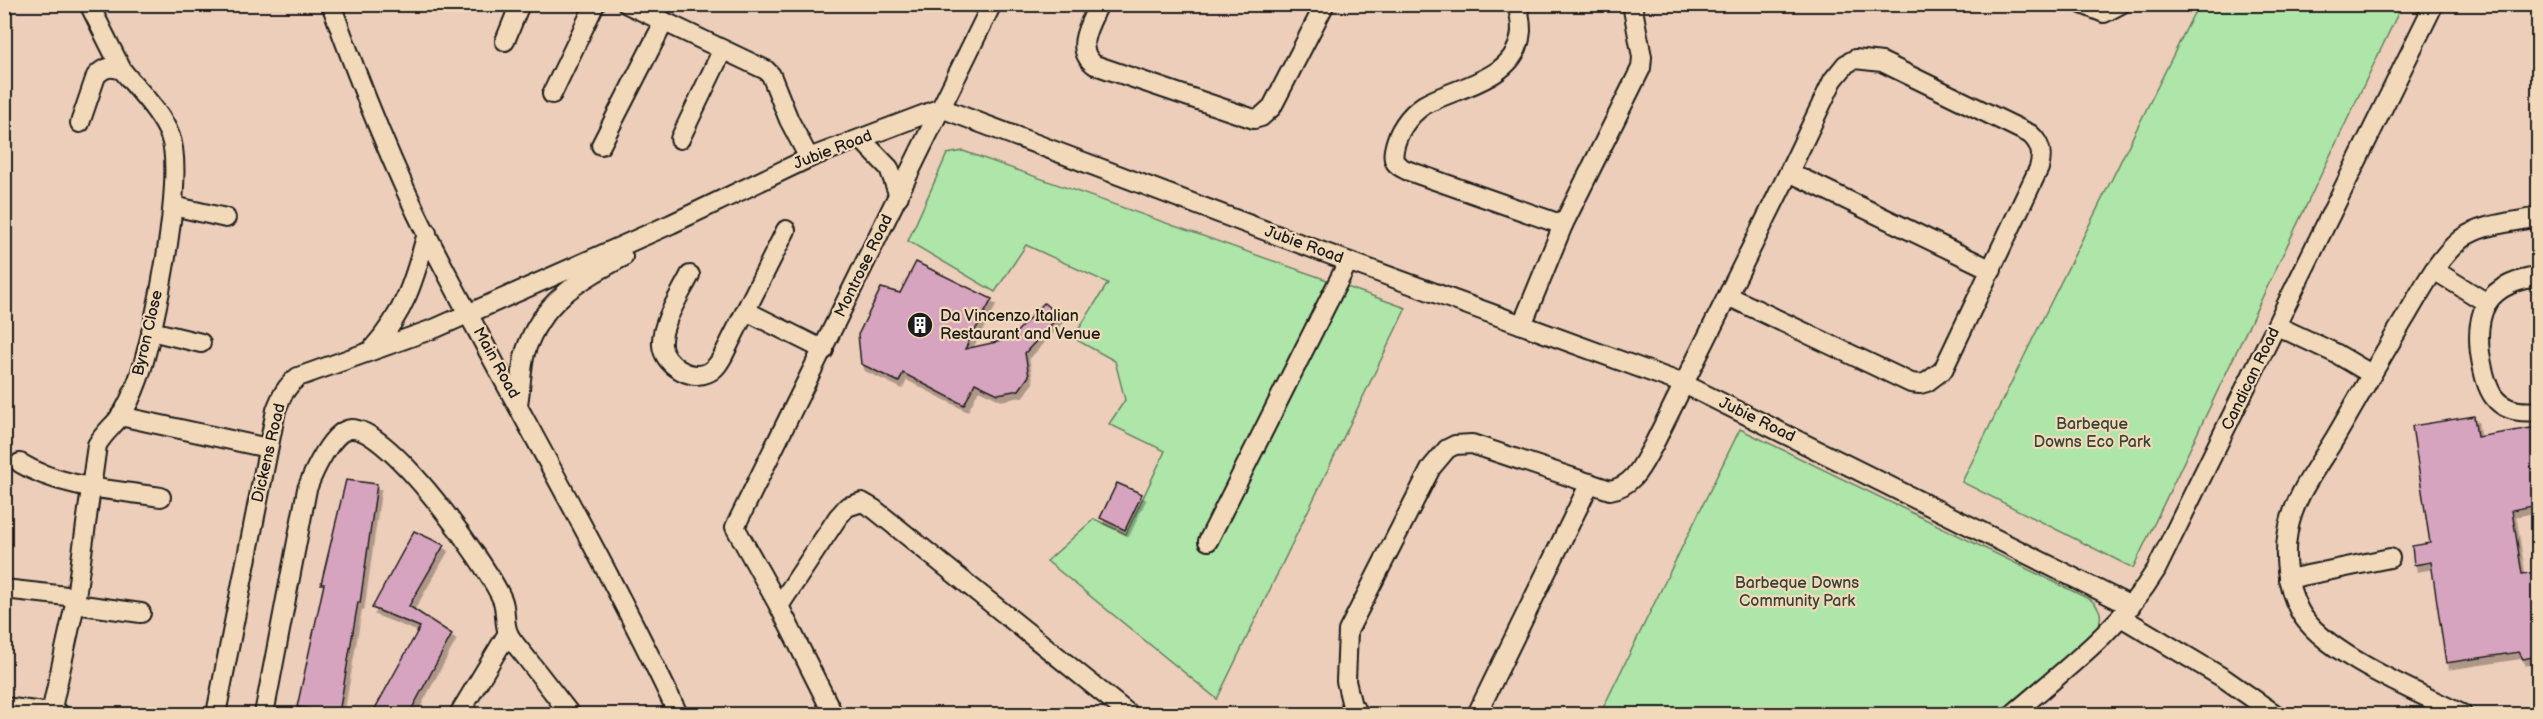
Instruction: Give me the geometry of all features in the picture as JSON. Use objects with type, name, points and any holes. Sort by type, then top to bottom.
[{"type":"street","name":"Byron Close","points":[[56,714],[93,486],[97,445],[120,416],[138,380],[151,331],[173,206],[173,147],[170,136],[163,123],[122,70],[89,4]]},
{"type":"street","name":"Main Road","points":[[331,4],[364,93],[426,233],[621,597],[678,714]]},
{"type":"street","points":[[505,41],[520,4]]},
{"type":"street","points":[[552,94],[595,4]]},
{"type":"street","points":[[627,4],[722,51],[759,65],[771,75],[789,120],[809,158]]},
{"type":"street","name":"Montrose Road","points":[[779,606],[735,527],[824,350],[992,4]]},
{"type":"street","points":[[1099,4],[1083,41],[1083,50],[1087,58],[1095,65],[1254,119],[1261,117],[1272,107],[1325,4]]},
{"type":"street","points":[[1516,4],[1521,22],[1521,37],[1515,53],[1486,79],[1425,105],[1413,114],[1396,140],[1392,158],[1396,165],[1406,170],[1563,225]]},
{"type":"street","points":[[1522,325],[1563,225],[1641,68],[1642,57],[1632,4]]},
{"type":"street","points":[[2082,4],[2104,13],[2121,4]]},
{"type":"street","name":"Candican Road","points":[[2013,714],[2094,644],[2126,612],[2156,570],[2434,4]]},
{"type":"street","points":[[601,145],[664,22]]},
{"type":"street","points":[[680,139],[722,51]]},
{"type":"street","points":[[1360,714],[1352,706],[1346,681],[1348,631],[1422,481],[1438,457],[1455,446],[1481,445],[1610,489],[1621,488],[1629,483],[1653,446],[1839,70],[1855,59],[1882,62],[2030,134],[2040,146],[2042,157],[2039,168],[1943,370],[1935,378],[1920,384],[1911,383],[1728,296]]},
{"type":"street","points":[[80,123],[96,76],[100,71],[109,67],[122,70]]},
{"type":"street","name":"Jubie Road","points":[[469,313],[671,224],[809,158],[941,108],[1348,262],[1684,384],[2126,612],[2275,714]]},
{"type":"street","points":[[861,139],[889,168],[898,196]]},
{"type":"street","points":[[1790,172],[1992,270]]},
{"type":"street","points":[[173,206],[225,218]]},
{"type":"street","points":[[2462,714],[2345,654],[2313,630],[2300,611],[2288,579],[2285,551],[2288,530],[2295,504],[2434,270],[2459,240],[2474,231],[2538,217]]},
{"type":"street","points":[[518,404],[525,354],[533,333],[545,313],[571,286],[646,243],[671,224]]},
{"type":"street","points":[[690,275],[662,332],[662,346],[665,357],[683,372],[698,375],[708,373],[717,366],[786,230]]},
{"type":"street","points":[[369,353],[388,332],[405,303],[426,233]]},
{"type":"street","points":[[1208,541],[1348,262]]},
{"type":"street","points":[[2434,270],[2487,303]]},
{"type":"street","points":[[2538,277],[2511,284],[2496,293],[2487,303],[2480,320],[2479,340],[2487,389],[2498,402],[2508,408],[2528,412],[2538,411]]},
{"type":"street","points":[[746,311],[824,350]]},
{"type":"street","name":"Dickens Road","points":[[216,714],[279,401],[298,377],[369,353],[469,313]]},
{"type":"street","points":[[2277,326],[2337,354],[2371,374]]},
{"type":"street","points":[[151,331],[201,343]]},
{"type":"street","points":[[120,416],[268,448]]},
{"type":"street","points":[[264,714],[307,489],[314,471],[331,442],[343,431],[357,430],[380,441],[397,456],[468,542],[503,600],[508,633],[570,714]]},
{"type":"street","points":[[20,463],[45,476],[161,497]]},
{"type":"street","points":[[1477,714],[1590,483]]},
{"type":"street","points":[[833,714],[779,606],[838,517],[848,507],[862,502],[874,509],[1129,714]]},
{"type":"street","points":[[2288,579],[2390,558]]},
{"type":"street","points":[[4,589],[141,613]]},
{"type":"street","points":[[459,714],[508,633]]},
{"type":"street","points":[[4,707],[56,714]]},
{"type":"green space","name":"Barbeque Downs Eco Park","points":[[2198,5],[2402,5],[2133,568],[1962,482]]},
{"type":"green space","points":[[963,151],[1406,308],[1217,699],[1047,561],[1094,519],[1126,534],[1165,451],[1109,424],[1125,400],[1115,361],[1073,338],[1108,283],[1026,245],[995,292],[908,241],[947,154]]},
{"type":"green space","name":"Barbeque Downs Community Park","points":[[1740,429],[2091,600],[2100,612],[2099,624],[2094,634],[1998,714],[1600,714]]},
{"type":"building","name":"Da Vincenzo Italian Restaurant and Venue","points":[[916,262],[992,299],[965,349],[1010,339],[1044,303],[1059,316],[1025,353],[1029,376],[1019,390],[998,394],[975,383],[964,405],[903,373],[899,382],[861,364],[858,335],[881,288],[900,293]]},
{"type":"building","points":[[2474,416],[2477,437],[2538,427],[2538,505],[2512,510],[2522,574],[2538,572],[2538,656],[2523,659],[2519,652],[2446,663],[2431,562],[2414,565],[2412,546],[2430,543],[2412,426]]},
{"type":"building","points":[[346,480],[377,484],[360,603],[358,602],[339,713],[297,707],[324,584],[321,584]]},
{"type":"building","points":[[1117,483],[1142,494],[1125,530],[1100,518]]},
{"type":"building","points":[[414,531],[444,545],[409,606],[452,634],[409,714],[372,714],[420,627],[372,608]]},
{"type":"place","name":"Da Vincenzo Italian Restaurant and Venue","points":[[920,325]]}]
